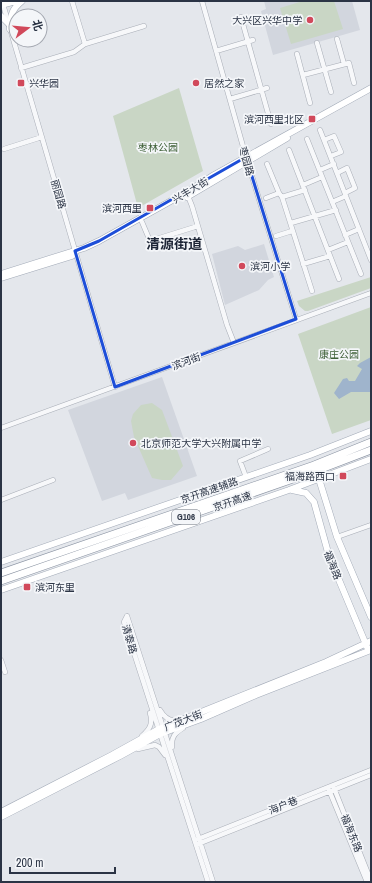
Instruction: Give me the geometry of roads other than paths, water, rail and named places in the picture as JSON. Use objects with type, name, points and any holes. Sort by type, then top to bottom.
[{"type":"highway","name":"京开高速","points":[[1,572],[314,465],[371,442]]},
{"type":"highway","name":"京开高速","points":[[1,581],[316,471],[371,450]]},
{"type":"main road","points":[[2,4],[16,1]]},
{"type":"main road","points":[[14,8],[22,1]]},
{"type":"main road","points":[[1,16],[8,25]]},
{"type":"main road","name":"兴丰大街","points":[[1,274],[96,247],[188,196],[246,160],[371,88]]},
{"type":"main road","name":"兴丰大街","points":[[1,278],[76,253],[188,192],[214,175],[246,160],[371,93]]},
{"type":"main road","name":"京开高速辅路","points":[[1,562],[310,455],[371,431]]},
{"type":"main road","points":[[1,590],[289,490],[371,459]]},
{"type":"main road","name":"福海路","points":[[319,479],[336,537],[371,617]]},
{"type":"main road","name":"福海路","points":[[289,490],[306,493],[314,502],[329,556],[371,650]]},
{"type":"main road","name":"广茂大街","points":[[1,817],[191,717],[326,662],[368,643]]},
{"type":"main road","name":"广茂大街","points":[[1,812],[112,755],[137,740],[188,724],[317,670],[371,650]]},
{"type":"street","points":[[72,1],[85,44]]},
{"type":"street","name":"枣园路","points":[[202,1],[246,160],[296,319]]},
{"type":"street","name":"丽园路","points":[[2,4],[8,23]]},
{"type":"street","points":[[241,17],[251,41],[261,90],[271,124]]},
{"type":"street","points":[[21,68],[74,52],[85,44],[144,26]]},
{"type":"street","points":[[337,39],[344,64]]},
{"type":"street","points":[[216,51],[251,41]]},
{"type":"street","points":[[317,43],[331,92]]},
{"type":"street","name":"丽园路","points":[[15,48],[114,385]]},
{"type":"street","points":[[297,54],[310,103]]},
{"type":"street","points":[[303,75],[349,63],[354,83]]},
{"type":"street","points":[[230,99],[267,88]]},
{"type":"street","points":[[320,130],[371,260]]},
{"type":"street","points":[[324,140],[334,136],[341,152],[331,156]]},
{"type":"street","points":[[4,149],[42,138]]},
{"type":"street","points":[[307,139],[361,274]]},
{"type":"street","points":[[289,150],[339,279]]},
{"type":"street","points":[[267,164],[290,223],[312,291]]},
{"type":"street","points":[[320,170],[334,164]]},
{"type":"street","points":[[332,202],[355,188],[347,168],[337,173]]},
{"type":"street","points":[[266,198],[304,188],[322,177]]},
{"type":"street","points":[[188,196],[227,325],[234,343]]},
{"type":"street","points":[[290,223],[336,210]]},
{"type":"street","points":[[142,222],[150,241],[198,226]]},
{"type":"street","points":[[345,235],[359,229]]},
{"type":"street","points":[[276,236],[292,231]]},
{"type":"street","points":[[328,250],[348,242]]},
{"type":"street","points":[[303,264],[330,256]]},
{"type":"street","name":"滨河街","points":[[1,428],[114,385],[371,293]]},
{"type":"street","points":[[246,477],[240,461],[268,448]]},
{"type":"street","points":[[1,500],[54,480]]},
{"type":"street","points":[[336,537],[371,525]]},
{"type":"street","name":"清泰路","points":[[208,882],[198,841],[174,761],[162,731],[149,698],[124,622],[127,616],[156,704],[162,731],[168,758],[198,841],[213,882]]},
{"type":"street","points":[[1,660],[5,672]]},
{"type":"street","points":[[137,740],[149,730],[152,723],[149,698]]},
{"type":"street","points":[[156,704],[163,715],[173,721],[191,717]]},
{"type":"street","points":[[174,761],[171,741],[176,732],[188,724]]},
{"type":"street","points":[[127,752],[155,744],[160,747],[168,758]]},
{"type":"street","name":"海户巷","points":[[198,841],[331,788],[371,770]]},
{"type":"street","name":"海户巷","points":[[331,788],[371,775]]},
{"type":"street","name":"福海东路","points":[[331,788],[371,881]]},
{"type":"street","name":"福海东路","points":[[331,788],[367,882]]},
{"type":"water","points":[[371,357],[371,392],[351,392],[339,399],[334,393],[343,379],[347,378],[349,381],[355,381],[362,369],[357,366]]},
{"type":"place","name":"大兴区兴华中学","points":[[310,20]]},
{"type":"place","name":"兴华园","points":[[21,83]]},
{"type":"place","name":"居然之家","points":[[196,83]]},
{"type":"place","name":"滨河西里北区","points":[[312,119]]},
{"type":"place","name":"滨河西里","points":[[150,208]]},
{"type":"place","name":"滨河小学","points":[[242,266]]},
{"type":"place","name":"北京师范大学大兴附属中学","points":[[133,443]]},
{"type":"place","name":"福海路西口","points":[[343,476]]},
{"type":"place","name":"滨河东里","points":[[27,587]]},
{"type":"district","name":"清源街道","points":[[174,244]]},
{"type":"park label","name":"枣林公园","points":[[158,147]]},
{"type":"park label","name":"康庄公园","points":[[339,354]]}]
